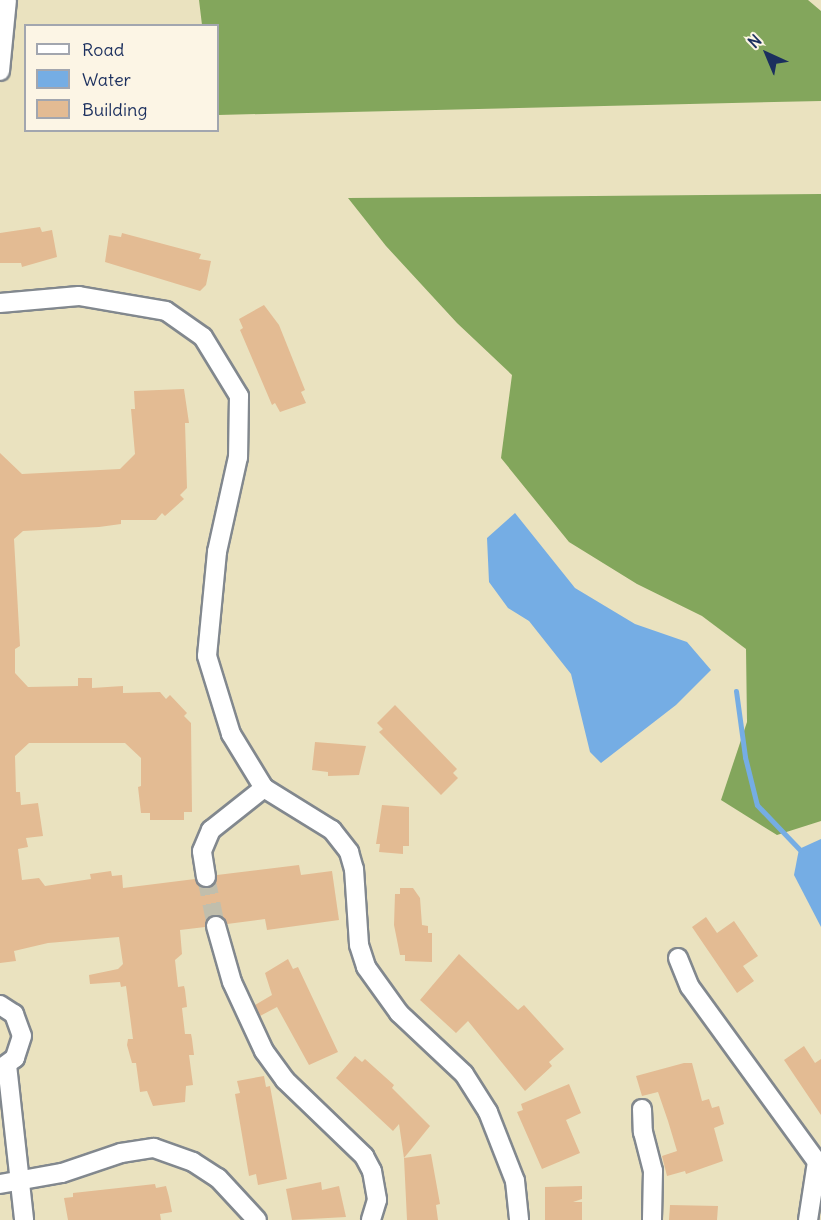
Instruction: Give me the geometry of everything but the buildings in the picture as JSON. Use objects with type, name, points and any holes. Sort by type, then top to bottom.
[{"type":"street","points":[[0,71],[7,0]]},
{"type":"street","points":[[0,303],[79,296],[166,311],[203,337],[239,396],[238,457],[217,552],[207,656],[231,734],[264,788],[332,830],[349,852],[354,869],[359,945],[366,967],[399,1013],[464,1074],[488,1112],[515,1181],[519,1220]]},
{"type":"street","points":[[206,877],[202,851],[211,830],[264,788]]},
{"type":"street","points":[[216,926],[232,982],[264,1051],[291,1087],[364,1156],[372,1171],[377,1200],[371,1220]]},
{"type":"street","points":[[678,958],[690,987],[817,1162],[808,1220]]},
{"type":"street","points":[[0,1005],[14,1014],[22,1036],[21,1047],[3,1067],[24,1220]]},
{"type":"street","points":[[642,1109],[643,1132],[653,1172],[652,1220]]},
{"type":"street","points":[[0,1184],[62,1173],[136,1149],[154,1148],[193,1162],[218,1178],[257,1220]]},
{"type":"green space","points":[[199,0],[808,0],[821,11],[821,101],[219,115],[219,24],[202,24]]},
{"type":"green space","points":[[821,194],[821,821],[777,835],[721,800],[747,722],[746,649],[702,616],[637,584],[569,542],[501,458],[512,375],[457,323],[386,246],[348,198]]},
{"type":"water","points":[[515,513],[575,588],[635,624],[687,642],[711,670],[676,705],[601,763],[590,752],[571,674],[529,621],[508,608],[489,582],[487,538]]},
{"type":"water","points":[[821,839],[821,927],[794,875],[799,849]]},
{"type":"waterway","points":[[736,691],[745,757],[757,805],[799,849]]},
{"type":"tunnel","points":[[206,877],[216,926]]}]
